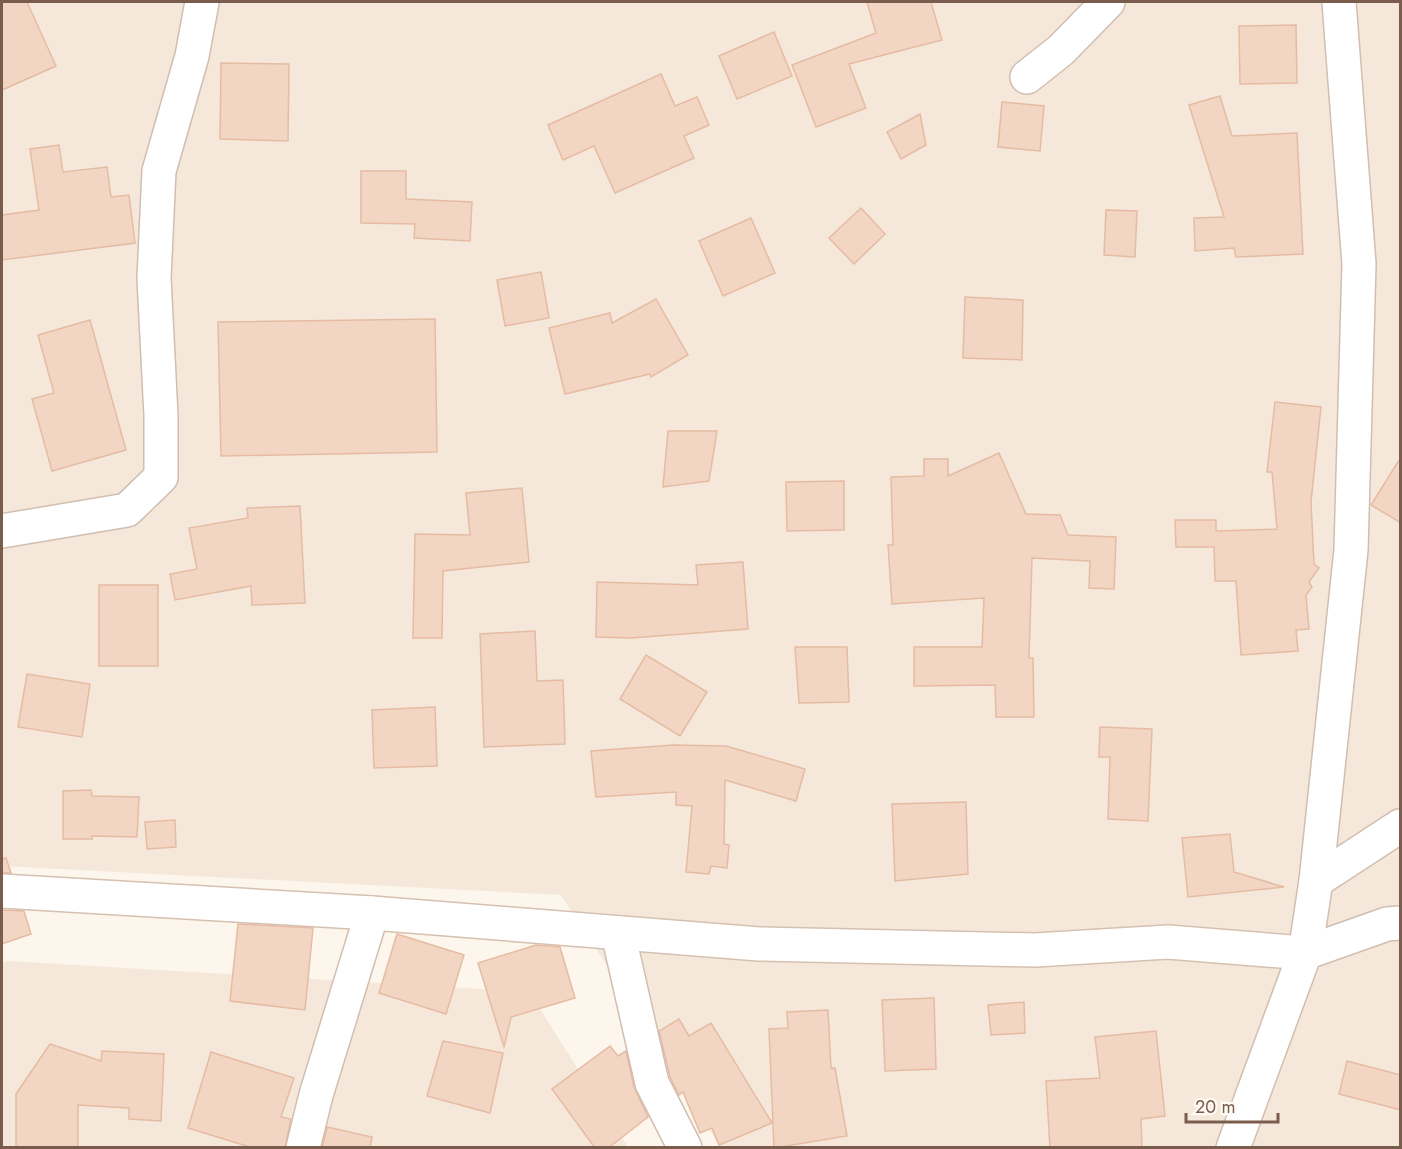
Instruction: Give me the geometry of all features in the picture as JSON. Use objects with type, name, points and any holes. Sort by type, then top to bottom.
[{"type":"street","points":[[2,531],[127,510],[161,477],[161,416],[154,278],[159,171],[192,56],[202,2]]},
{"type":"street","points":[[1027,77],[1061,50],[1108,2]]},
{"type":"street","points":[[1233,1148],[1305,953],[1316,881],[1351,550],[1359,264],[1339,2]]},
{"type":"street","points":[[1316,881],[1401,826]]},
{"type":"street","points":[[2,891],[372,913],[759,944],[1035,951],[1168,942],[1305,953],[1387,924],[1401,923]]},
{"type":"street","points":[[303,1148],[316,1095],[372,913]]},
{"type":"street","points":[[618,933],[652,1083],[686,1148]]},
{"type":"shaded area","points":[[2,2],[1400,2],[1400,1147],[720,1147],[652,1035],[561,895],[2,866]]},
{"type":"shaded area","points":[[9,961],[529,992],[628,1147],[2,1148],[2,963]]},
{"type":"building","points":[[2,2],[27,2],[56,66],[2,90]]},
{"type":"building","points":[[867,2],[931,2],[942,40],[849,64],[866,108],[816,127],[792,65],[876,33]]},
{"type":"building","points":[[1296,25],[1297,83],[1240,84],[1239,26]]},
{"type":"building","points":[[774,32],[792,76],[737,99],[719,56]]},
{"type":"building","points":[[221,63],[289,64],[288,141],[220,139]]},
{"type":"building","points":[[661,74],[675,106],[697,97],[709,125],[684,136],[694,158],[615,193],[594,146],[563,160],[548,125]]},
{"type":"building","points":[[1220,96],[1232,136],[1297,133],[1303,254],[1236,257],[1234,248],[1195,251],[1194,218],[1224,217],[1189,105]]},
{"type":"building","points":[[1002,102],[1044,106],[1040,151],[998,147]]},
{"type":"building","points":[[920,114],[926,145],[901,159],[887,132]]},
{"type":"building","points":[[59,145],[63,172],[107,167],[111,197],[129,195],[135,243],[2,260],[2,215],[39,210],[30,149]]},
{"type":"building","points":[[361,171],[406,171],[406,199],[472,202],[470,241],[414,238],[415,224],[361,223]]},
{"type":"building","points":[[861,208],[885,234],[854,264],[829,238]]},
{"type":"building","points":[[1106,210],[1137,211],[1135,257],[1104,255]]},
{"type":"building","points":[[751,218],[775,273],[723,296],[699,241]]},
{"type":"building","points":[[541,272],[549,318],[505,326],[497,280]]},
{"type":"building","points":[[965,297],[1023,300],[1022,360],[963,358]]},
{"type":"building","points":[[656,299],[688,355],[651,377],[650,374],[565,394],[549,328],[610,313],[612,323]]},
{"type":"building","points":[[435,319],[437,452],[221,456],[218,322]]},
{"type":"building","points":[[90,320],[126,450],[52,471],[32,399],[54,393],[38,335]]},
{"type":"building","points":[[1275,402],[1321,407],[1311,502],[1314,564],[1319,568],[1309,582],[1312,587],[1306,595],[1309,629],[1296,630],[1298,651],[1241,655],[1236,581],[1215,581],[1214,547],[1176,547],[1175,520],[1216,520],[1216,531],[1277,529],[1272,472],[1267,472]]},
{"type":"building","points":[[668,431],[717,431],[709,481],[663,487]]},
{"type":"building","points":[[999,453],[1026,514],[1060,515],[1068,535],[1116,537],[1114,589],[1089,588],[1090,561],[1032,558],[1029,658],[1033,658],[1034,717],[996,717],[995,685],[914,686],[914,647],[982,647],[984,598],[892,604],[888,545],[893,545],[891,477],[924,476],[924,459],[948,459],[948,476]]},
{"type":"building","points":[[1401,457],[1401,523],[1371,505]]},
{"type":"building","points":[[844,481],[844,530],[787,531],[786,482]]},
{"type":"building","points":[[522,488],[529,562],[443,571],[442,638],[413,638],[415,534],[470,535],[466,493]]},
{"type":"building","points":[[300,506],[305,603],[252,605],[251,586],[175,600],[170,574],[197,569],[189,528],[248,518],[247,508]]},
{"type":"building","points":[[743,562],[748,629],[631,638],[596,637],[597,582],[698,585],[696,565]]},
{"type":"building","points":[[99,585],[158,585],[158,666],[99,666]]},
{"type":"building","points":[[535,631],[537,681],[563,680],[565,744],[484,747],[480,634]]},
{"type":"building","points":[[795,647],[847,647],[849,702],[799,703]]},
{"type":"building","points":[[646,655],[707,692],[680,736],[620,699]]},
{"type":"building","points":[[27,674],[90,684],[82,737],[18,727]]},
{"type":"building","points":[[435,707],[437,766],[374,768],[372,710]]},
{"type":"building","points":[[1100,727],[1152,729],[1148,821],[1108,819],[1110,757],[1099,757]]},
{"type":"building","points":[[673,745],[726,746],[805,769],[796,801],[725,780],[724,844],[729,845],[727,868],[711,866],[709,874],[686,872],[692,806],[676,805],[676,792],[596,797],[591,751]]},
{"type":"building","points":[[91,790],[92,796],[139,797],[137,837],[92,836],[92,839],[63,839],[63,791]]},
{"type":"building","points":[[966,802],[968,874],[895,881],[892,804]]},
{"type":"building","points":[[175,820],[176,847],[147,849],[145,822]]},
{"type":"building","points":[[1230,834],[1234,872],[1284,887],[1188,897],[1182,838]]},
{"type":"building","points":[[6,858],[11,873],[2,873],[2,859]]},
{"type":"building","points":[[2,910],[24,911],[31,934],[2,944]]},
{"type":"building","points":[[238,924],[313,928],[305,1010],[230,1001]]},
{"type":"building","points":[[397,934],[464,955],[446,1014],[379,993]]},
{"type":"building","points":[[536,945],[560,947],[575,998],[511,1017],[504,1047],[478,963]]},
{"type":"building","points":[[934,998],[936,1069],[885,1071],[882,1000]]},
{"type":"building","points":[[1024,1002],[1025,1033],[991,1035],[988,1005]]},
{"type":"building","points":[[828,1010],[831,1068],[835,1068],[847,1136],[774,1148],[769,1029],[788,1028],[787,1012]]},
{"type":"building","points":[[679,1019],[689,1036],[711,1023],[772,1123],[719,1145],[712,1128],[700,1133],[683,1092],[679,1095],[670,1077],[659,1031]]},
{"type":"building","points":[[1156,1031],[1165,1116],[1141,1119],[1142,1148],[1050,1148],[1046,1081],[1100,1078],[1095,1037]]},
{"type":"building","points":[[443,1041],[503,1053],[490,1113],[427,1096]]},
{"type":"building","points":[[50,1044],[101,1061],[102,1051],[164,1054],[161,1121],[129,1119],[129,1108],[78,1105],[78,1148],[16,1148],[16,1094]]},
{"type":"building","points":[[610,1046],[618,1056],[626,1051],[634,1087],[648,1117],[608,1148],[595,1148],[552,1089]]},
{"type":"building","points":[[211,1052],[294,1078],[281,1117],[291,1119],[285,1148],[253,1148],[188,1128]]},
{"type":"building","points":[[1347,1061],[1401,1075],[1401,1110],[1339,1094]]},
{"type":"building","points":[[327,1127],[372,1137],[370,1148],[322,1148]]}]
